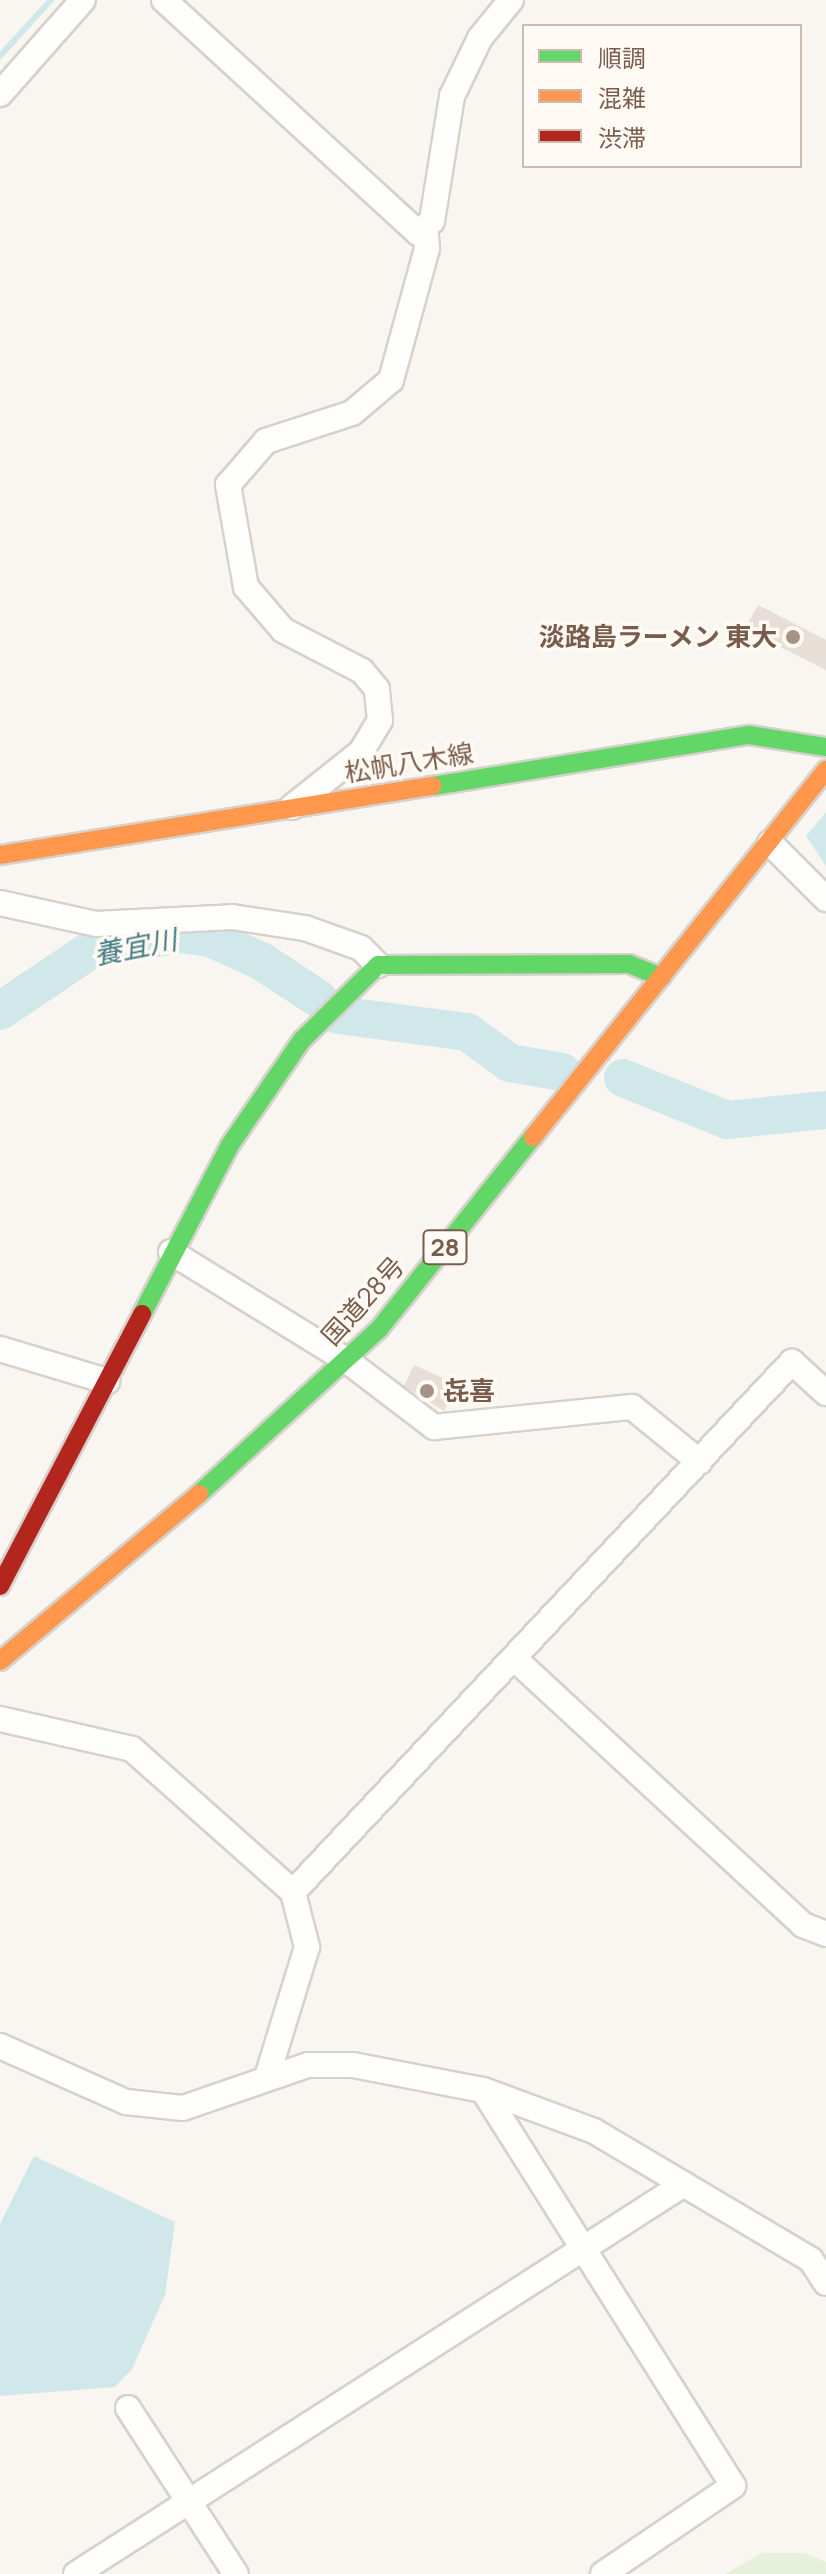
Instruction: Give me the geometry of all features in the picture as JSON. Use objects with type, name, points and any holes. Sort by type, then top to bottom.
[{"type":"main road","name":"松帆八木線","points":[[0,855],[749,735],[826,747]]},
{"type":"main road","name":"国道28号","points":[[0,1661],[118,1569],[379,1329],[826,770]]},
{"type":"main road","points":[[0,1586],[171,1252],[230,1145],[302,1040],[378,965],[629,964],[661,977]]},
{"type":"street","points":[[0,94],[83,0]]},
{"type":"street","points":[[164,0],[418,233],[432,221],[452,96],[480,38],[511,0]]},
{"type":"street","points":[[292,807],[361,752],[380,720],[377,689],[362,671],[283,630],[246,587],[228,485],[266,441],[352,413],[391,380],[427,248],[425,227]]},
{"type":"street","points":[[770,843],[826,899]]},
{"type":"street","points":[[0,903],[96,924],[232,917],[305,928],[361,948],[378,965]]},
{"type":"street","points":[[171,1252],[346,1360],[434,1427],[632,1407],[700,1462]]},
{"type":"street","points":[[0,1349],[107,1381]]},
{"type":"street","points":[[293,1892],[517,1661],[792,1362],[826,1393]]},
{"type":"street","points":[[517,1661],[803,1925],[826,1934]]},
{"type":"street","points":[[0,1719],[132,1749],[293,1892],[307,1947],[267,2077]]},
{"type":"street","points":[[0,2046],[126,2102],[183,2108],[308,2065],[353,2065],[483,2090],[594,2131],[811,2260],[826,2283]]},
{"type":"street","points":[[483,2090],[733,2486],[603,2574]]},
{"type":"street","points":[[76,2574],[684,2184]]},
{"type":"street","points":[[128,2408],[236,2574]]},
{"type":"green space","points":[[762,2553],[804,2553],[826,2562],[826,2574],[725,2574]]},
{"type":"water","points":[[826,812],[826,866],[806,836]]},
{"type":"water","points":[[34,2156],[175,2222],[165,2295],[132,2369],[115,2387],[0,2396],[0,2224]]},
{"type":"building","points":[[758,605],[826,640],[826,670],[745,629]]},
{"type":"building","name":"㐂喜","points":[[414,1365],[456,1384],[444,1411],[404,1386]]},
{"type":"waterway","points":[[0,56],[51,0]]},
{"type":"waterway","name":"養宜川","points":[[0,1011],[92,949],[181,934],[210,938],[261,961],[319,999]]},
{"type":"waterway","name":"養宜川","points":[[338,1015],[467,1032],[510,1063],[562,1072]]},
{"type":"waterway","name":"養宜川","points":[[623,1078],[727,1120],[826,1110]]},
{"type":"traffic: fast","points":[[433,786],[749,735],[826,747]]},
{"type":"traffic: fast","points":[[142,1314],[230,1145],[302,1040],[378,965],[629,964],[661,977]]},
{"type":"traffic: fast","points":[[199,1494],[379,1329],[533,1137]]},
{"type":"traffic: slow","points":[[533,1137],[826,770]]},
{"type":"traffic: slow","points":[[0,855],[433,786]]},
{"type":"traffic: slow","points":[[0,1661],[199,1494]]},
{"type":"traffic: jam","points":[[0,1586],[142,1314]]},
{"type":"place","name":"淡路島ラーメン 東大","points":[[793,637]]},
{"type":"place","name":"㐂喜","points":[[427,1391]]}]
